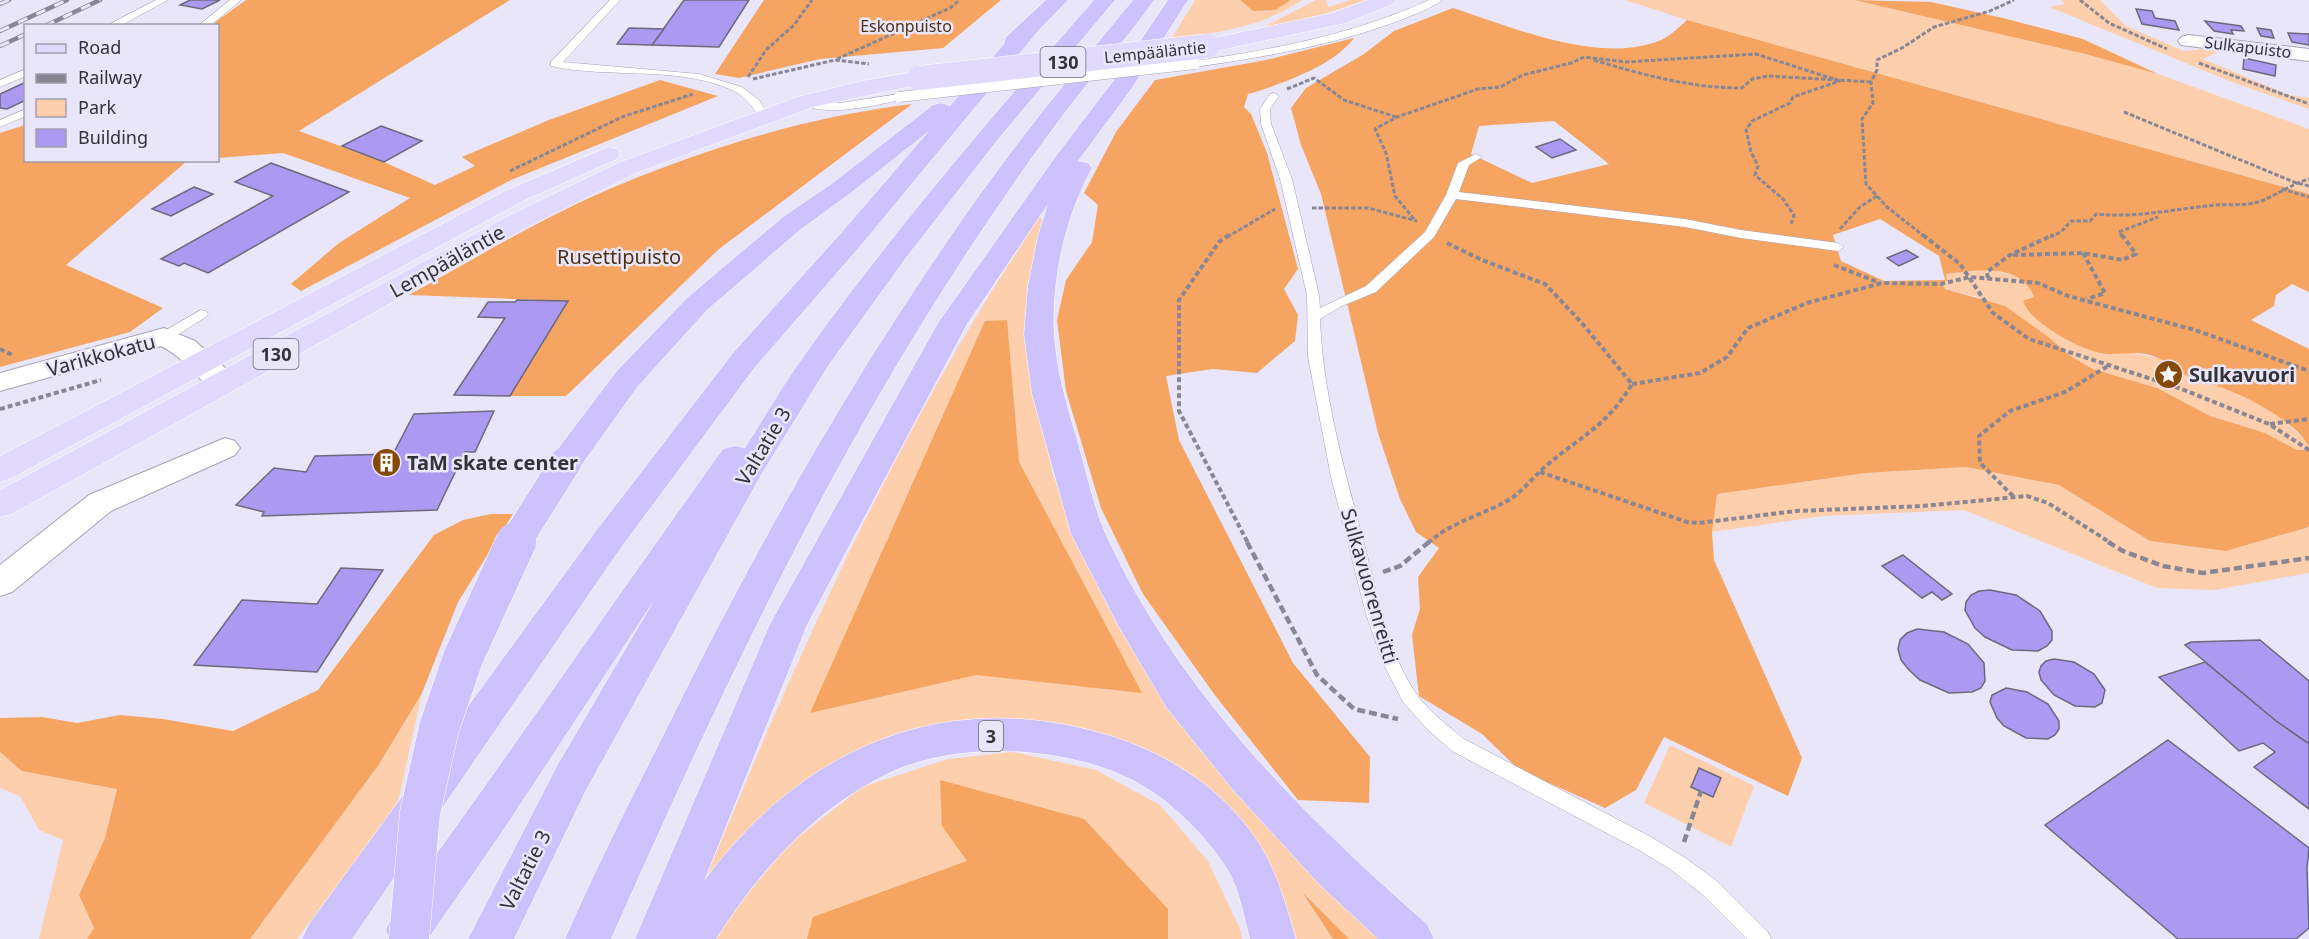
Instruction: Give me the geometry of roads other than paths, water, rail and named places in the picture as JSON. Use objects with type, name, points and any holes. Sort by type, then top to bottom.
[{"type":"highway","points":[[409,939],[420,813],[439,728],[463,658],[513,547],[566,462],[627,379],[697,304],[792,222],[927,123],[1058,0]]},
{"type":"highway","name":"Valtatie 3","points":[[490,939],[572,777],[742,481],[816,361],[895,253],[990,133],[1106,0]]},
{"type":"highway","points":[[588,939],[644,815],[752,597],[815,480],[923,296],[1065,98],[1144,0]]},
{"type":"highway","points":[[658,939],[789,624],[953,323],[1065,161],[1120,88],[1178,0]]},
{"type":"highway","points":[[325,939],[601,549],[744,360],[852,238],[1030,27]]},
{"type":"highway","points":[[1120,88],[1065,193],[1051,236],[1042,286],[1039,334],[1048,394],[1088,534],[1132,617],[1180,696],[1247,777],[1334,870],[1411,939]]},
{"type":"highway","points":[[401,939],[491,813],[722,472],[816,361]]},
{"type":"highway","name":"3","points":[[691,939],[737,869],[812,798],[856,769],[908,747],[959,736],[1019,735],[1076,743],[1123,757],[1169,780],[1237,847],[1259,888],[1273,939]]},
{"type":"main road","name":"Lempääläntie","points":[[0,470],[213,372],[627,168],[753,103],[836,85],[1201,55],[1338,18],[1386,0]]},
{"type":"main road","name":"Lempääläntie","points":[[753,103],[805,102],[862,88],[919,78]]},
{"type":"main road","name":"Lempääläntie","points":[[0,505],[213,372]]},
{"type":"street","name":"Sulkapuisto","points":[[2188,41],[2221,43],[2309,55]]},
{"type":"street","name":"Varikkokatu","points":[[0,382],[164,337],[185,347],[213,372]]},
{"type":"street","points":[[0,583],[100,503],[225,448]]},
{"type":"lane","points":[[115,24],[163,0]]},
{"type":"lane","points":[[206,24],[236,0]]},
{"type":"lane","points":[[615,0],[555,64],[694,76],[753,103]]},
{"type":"lane","points":[[805,102],[819,107],[833,107],[1201,55],[1254,54],[1325,39],[1383,22],[1437,0]]},
{"type":"lane","points":[[0,84],[24,73]]},
{"type":"lane","name":"Sulkavuorenreitti","points":[[1274,96],[1265,109],[1266,124],[1286,179],[1313,295],[1315,357],[1339,477],[1363,574],[1383,640],[1409,697],[1436,727],[1458,745],[1644,843],[1677,863],[1710,888],[1761,939]]},
{"type":"lane","points":[[0,124],[24,113]]},
{"type":"lane","points":[[1314,317],[1337,303],[1371,288],[1430,234],[1452,195],[1464,164],[1476,157]]},
{"type":"lane","points":[[1452,195],[1685,222],[1833,247]]},
{"type":"lane","points":[[164,337],[201,314]]},
{"type":"railway","points":[[0,4],[9,0]]},
{"type":"railway","points":[[0,31],[67,0]]},
{"type":"railway","points":[[49,24],[100,0]]},
{"type":"railway","points":[[0,46],[24,35]]},
{"type":"place","name":"Sulkavuori","points":[[2168,374]]},
{"type":"place","name":"TaM skate center","points":[[386,462]]},
{"type":"park label","name":"Eskonpuisto","points":[[906,26]]},
{"type":"park label","name":"Rusettipuisto","points":[[619,256]]}]
